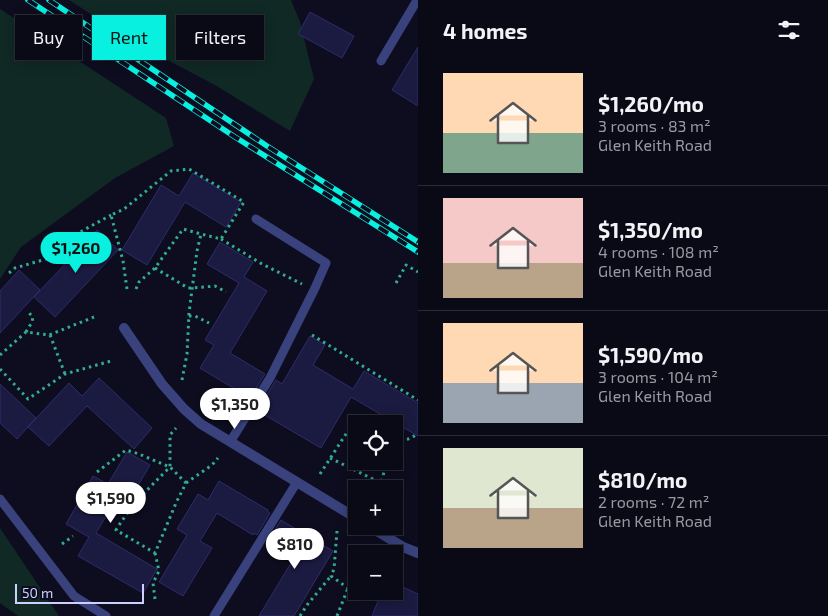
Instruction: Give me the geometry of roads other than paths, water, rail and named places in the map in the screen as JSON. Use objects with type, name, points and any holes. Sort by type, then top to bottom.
[{"type":"street","points":[[124,328],[162,384],[184,409],[201,424],[348,513]]},
{"type":"street","points":[[384,535],[403,547],[418,553]]},
{"type":"lane","points":[[381,61],[416,2],[418,2]]},
{"type":"lane","points":[[230,442],[270,378],[316,288],[326,263],[256,219]]},
{"type":"lane","points":[[214,616],[297,482]]},
{"type":"lane","points":[[0,499],[74,596],[106,616]]},
{"type":"railway","points":[[28,0],[235,137],[418,252]]},
{"type":"railway","points":[[49,0],[267,146],[418,242]]}]
